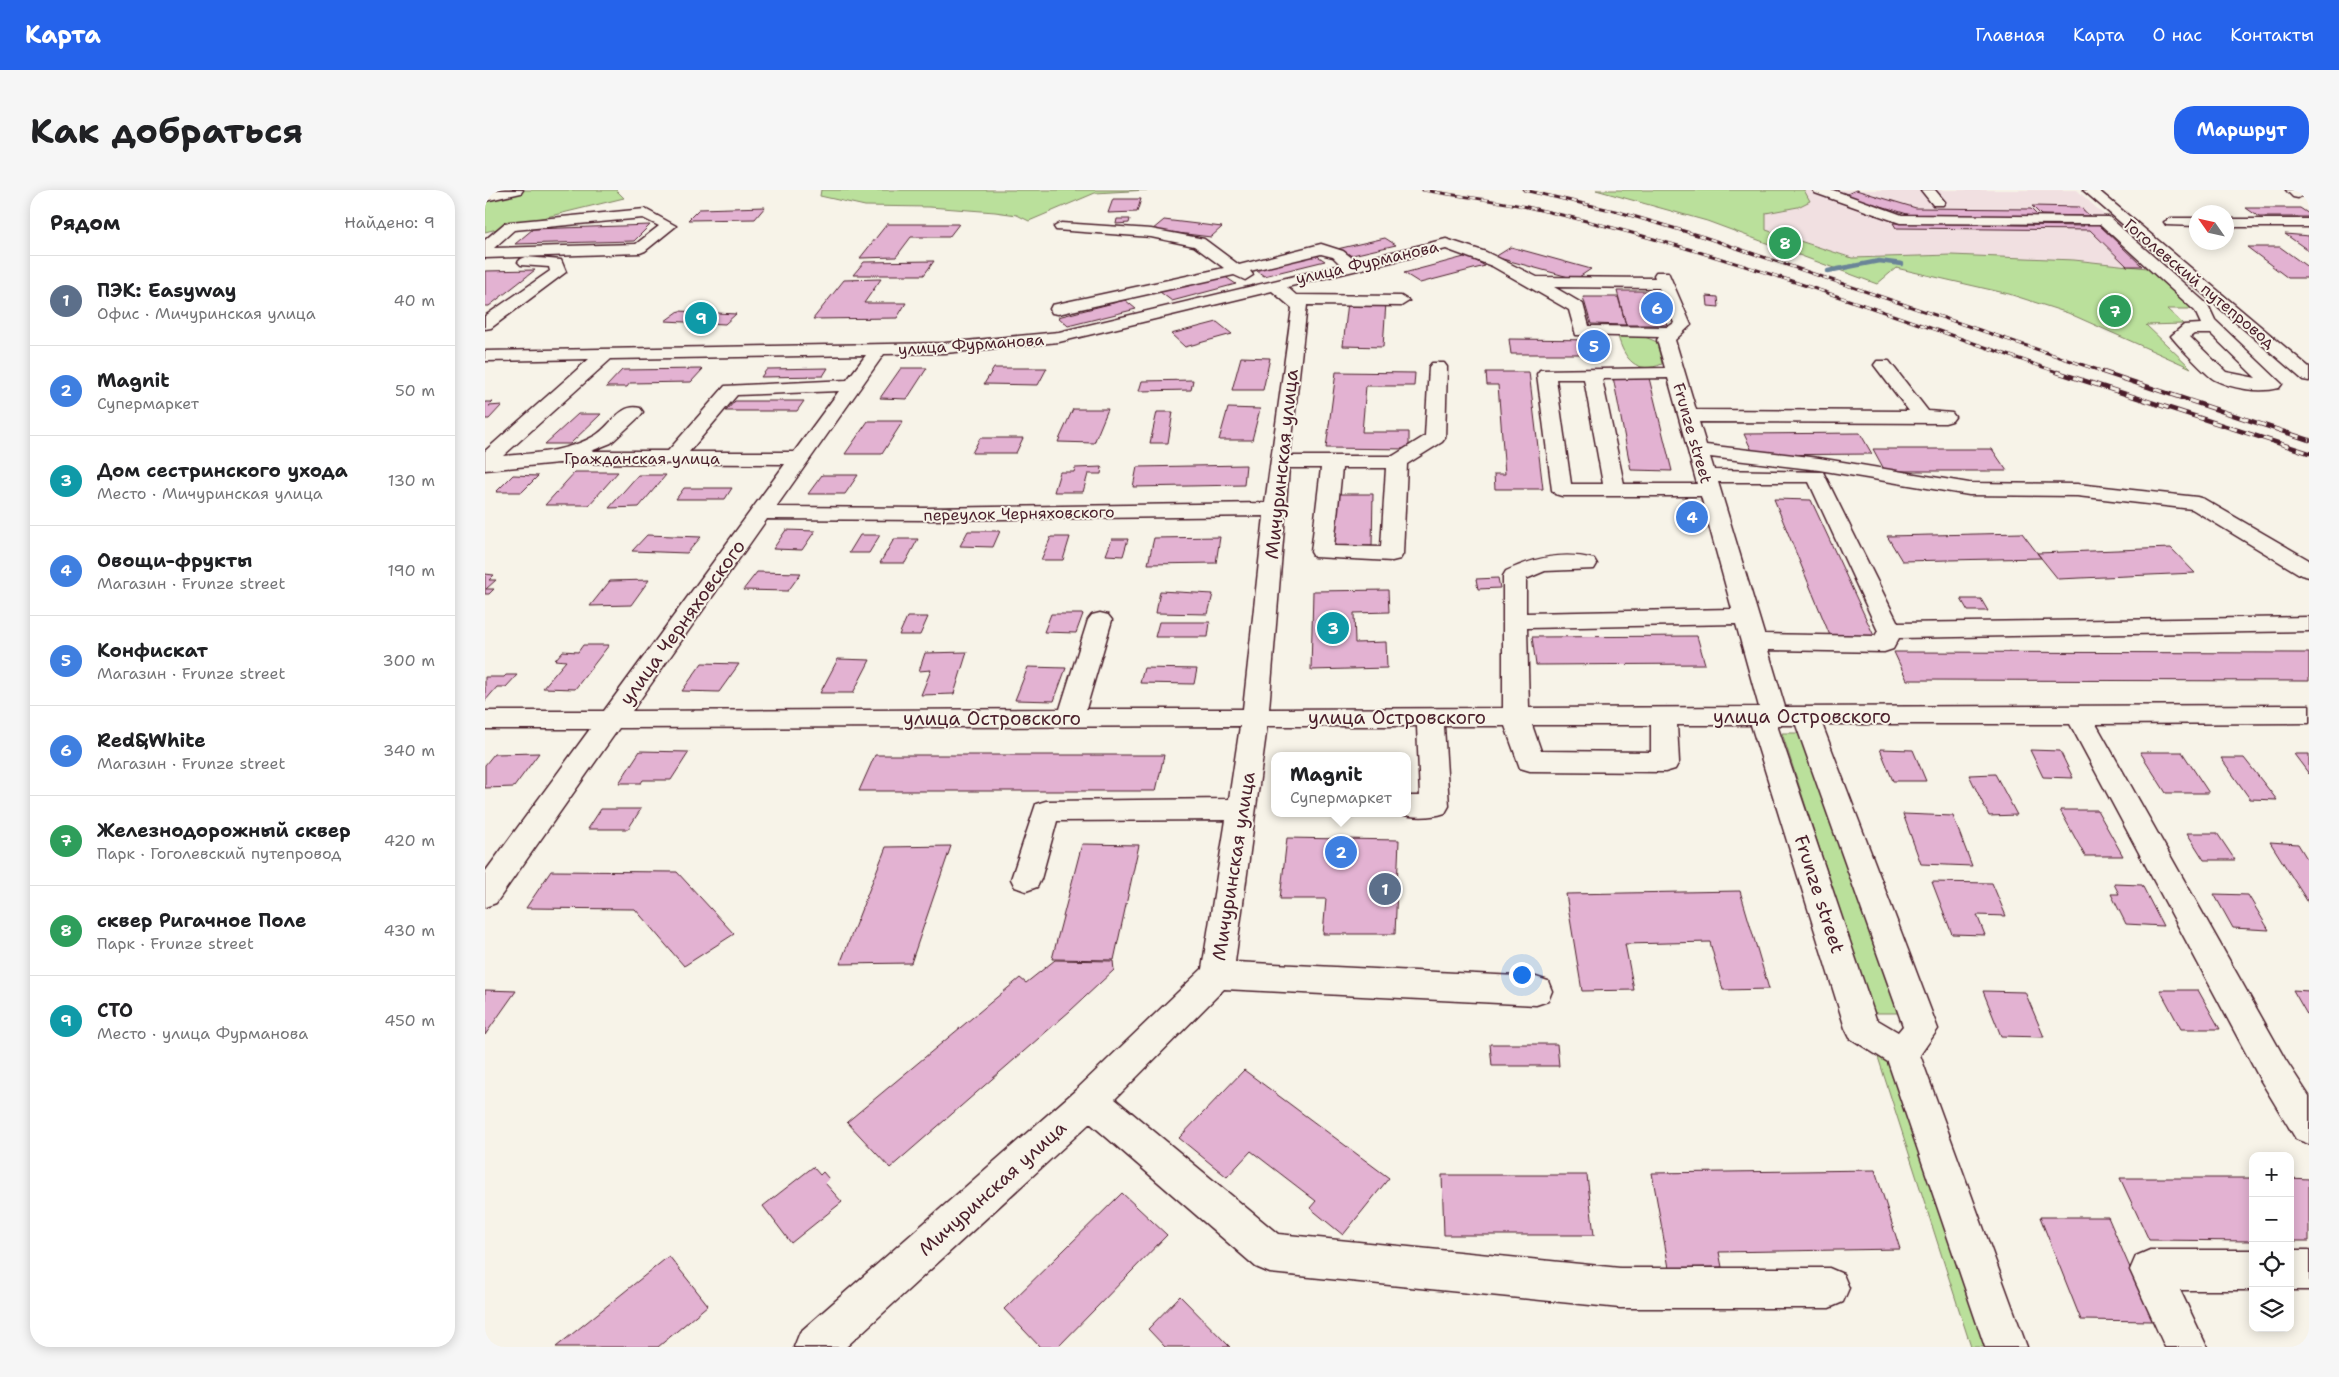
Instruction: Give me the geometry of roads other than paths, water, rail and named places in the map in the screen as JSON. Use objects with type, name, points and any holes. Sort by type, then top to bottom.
[{"type":"street","points":[[485,197],[516,190]]},
{"type":"street","points":[[1820,190],[1900,219],[2104,220],[2202,309],[2207,322],[2215,329],[2273,384],[2244,383],[2220,376],[2181,336],[2190,329],[2215,329]]},
{"type":"street","points":[[1928,190],[1938,202]]},
{"type":"street","name":"Гоголевский путепровод","points":[[2090,190],[2309,376]]},
{"type":"street","points":[[485,248],[510,226],[645,213],[669,226],[641,248],[485,253]]},
{"type":"street","points":[[2171,222],[2189,222]]},
{"type":"street","points":[[2234,223],[2309,223]]},
{"type":"street","points":[[1061,227],[1151,233],[1199,242],[1236,270],[1269,285],[1293,300],[1401,300]]},
{"type":"street","name":"улица Фурманова","points":[[485,356],[945,348],[1059,337],[1446,244],[1470,250],[1533,282]]},
{"type":"street","points":[[1058,309],[1236,270],[1321,249],[1337,254],[1352,266]]},
{"type":"street","points":[[485,260],[556,264],[558,272],[485,324]]},
{"type":"street","name":"Frunze street","points":[[1533,282],[1664,279],[1683,326],[1672,332],[1666,340],[1747,616],[1754,642],[1768,716],[1861,1028],[1902,1052]]},
{"type":"street","points":[[1533,282],[1577,308],[1582,331],[1672,332]]},
{"type":"street","name":"Мичуринская улица","points":[[815,1347],[1090,1100],[1217,975],[1255,718],[1280,462],[1300,307],[1293,300]]},
{"type":"street","points":[[1603,331],[1613,359]]},
{"type":"street","name":"улица Черняховского","points":[[485,895],[878,350]]},
{"type":"street","points":[[485,463],[606,354]]},
{"type":"street","points":[[1676,373],[1613,359],[1592,373],[1546,374],[1562,490],[1615,490],[1816,476],[1890,631]]},
{"type":"street","points":[[1883,364],[1923,417]]},
{"type":"street","points":[[1280,462],[1397,462],[1435,438],[1438,367]]},
{"type":"street","points":[[1592,373],[1615,490]]},
{"type":"street","points":[[673,458],[731,390],[851,385]]},
{"type":"street","points":[[559,457],[603,439],[633,412]]},
{"type":"street","points":[[1689,416],[1945,417]]},
{"type":"street","points":[[1698,450],[1819,464],[1969,490],[2077,490],[2197,503],[2309,570]]},
{"type":"street","name":"Гражданская улица","points":[[485,463],[559,457],[800,458]]},
{"type":"street","points":[[1332,462],[1322,552],[1392,554],[1397,462]]},
{"type":"street","name":"переулок Черняховского","points":[[761,514],[928,514],[1276,509]]},
{"type":"street","points":[[1586,564],[1541,564],[1514,576],[1516,717],[1530,761],[1665,762],[1664,716]]},
{"type":"street","points":[[1515,621],[1747,616]]},
{"type":"street","points":[[1070,718],[1100,620]]},
{"type":"street","points":[[1890,631],[2309,624]]},
{"type":"street","points":[[1754,642],[1883,644],[1890,631]]},
{"type":"street","name":"улица Островского","points":[[485,720],[2309,714]]},
{"type":"street","points":[[2078,715],[2273,1070],[2309,1127]]},
{"type":"street","points":[[1805,716],[1921,1029],[1902,1052],[2006,1347]]},
{"type":"street","points":[[1411,806],[1435,806],[1430,717]]},
{"type":"street","points":[[1026,878],[1045,811],[1242,809]]},
{"type":"street","points":[[1217,975],[1537,991]]},
{"type":"street","points":[[1090,1100],[1270,1253],[1620,1288],[1829,1288]]},
{"type":"street","points":[[2186,1347],[2150,1270],[2249,1270]]},
{"type":"street","points":[[2294,1270],[2309,1270]]},
{"type":"waterway","points":[[1828,271],[1879,261],[1902,264]]},
{"type":"railway","points":[[1423,190],[1527,207],[1662,241],[1796,282],[2058,372]]},
{"type":"railway","points":[[1524,190],[1619,212],[1704,237],[2107,373]]},
{"type":"railway","points":[[2058,372],[2309,453]]},
{"type":"railway","points":[[2103,372],[2309,440]]},
{"type":"place","name":"сквер Ригачное Поле","points":[[1785,243]]},
{"type":"place","name":"Red&White","points":[[1657,308]]},
{"type":"place","name":"Железнодорожный сквер","points":[[2115,311]]},
{"type":"place","name":"СТО","points":[[701,318]]},
{"type":"place","name":"Конфискат","points":[[1594,346]]},
{"type":"place","name":"Овощи-фрукты","points":[[1692,517]]},
{"type":"place","name":"Дом сестринского ухода","points":[[1333,628]]},
{"type":"place","name":"Magnit","points":[[1341,852]]},
{"type":"place","name":"ПЭК: Easyway","points":[[1385,889]]}]
